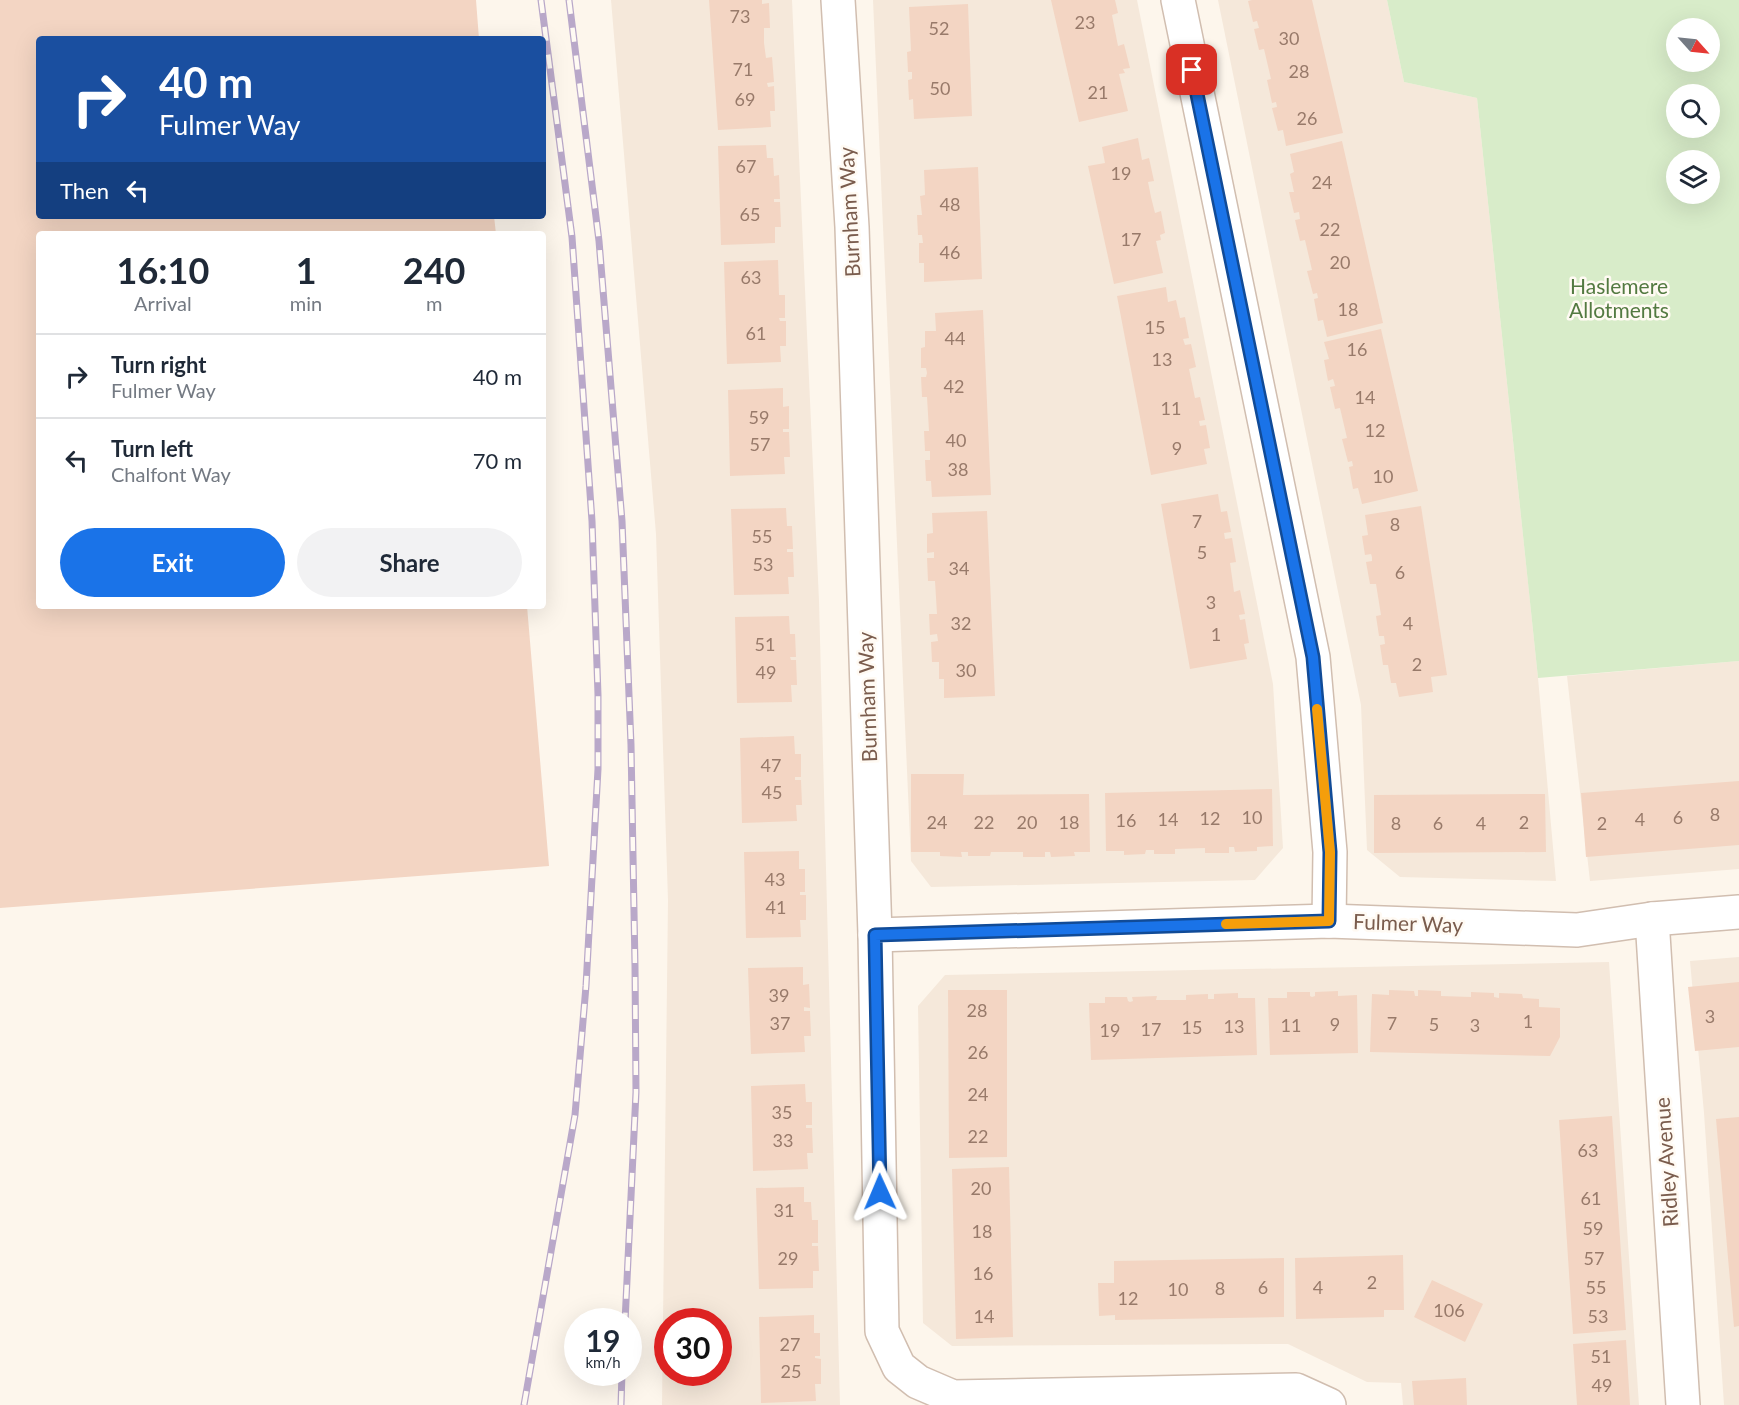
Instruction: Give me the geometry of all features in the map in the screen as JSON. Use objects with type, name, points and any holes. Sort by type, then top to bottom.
[{"type":"street","name":"Burnham Way","points":[[838,0],[852,227],[875,935],[882,1331],[913,1393],[953,1397],[1296,1390],[1329,1405]]},
{"type":"street","points":[[1178,0],[1313,657],[1330,852],[1329,921]]},
{"type":"street","name":"Fulmer Way","points":[[875,935],[1329,921],[1577,930],[1652,918],[1739,912]]},
{"type":"street","name":"Ridley Avenue","points":[[1652,918],[1683,1405]]},
{"type":"shaded area","points":[[611,0],[792,0],[819,601],[840,1405],[662,1405],[662,1386],[732,1386],[732,1308],[663,1308],[668,900],[656,534]]},
{"type":"shaded area","points":[[873,0],[1137,0],[1273,684],[1283,848],[1255,880],[931,887],[911,861]]},
{"type":"shaded area","points":[[1218,0],[1387,0],[1404,82],[1477,98],[1538,678],[1556,881],[1400,877],[1367,850],[1361,705]]},
{"type":"shaded area","points":[[1739,661],[1739,869],[1590,881],[1567,676]]},
{"type":"shaded area","points":[[1739,957],[1739,1405],[1724,1405],[1704,1113],[1690,961]]},
{"type":"shaded area","points":[[1609,962],[1639,1405],[1403,1405],[1401,1383],[1367,1382],[1288,1344],[952,1346],[923,1323],[918,1006],[945,975]]},
{"type":"green space","name":"Haslemere Allotments","points":[[1387,0],[1739,0],[1739,661],[1538,678],[1477,98],[1404,82]]},
{"type":"building","points":[[0,0],[476,0],[479,36],[36,36],[36,219],[494,219],[496,231],[36,231],[36,609],[527,609],[549,866],[0,908]]},
{"type":"building","points":[[709,0],[762,0],[762,4],[769,3],[770,28],[764,28],[764,43],[766,58],[772,57],[774,82],[767,83],[768,87],[774,86],[775,111],[770,111],[771,127],[718,130]]},
{"type":"building","points":[[1051,0],[1115,0],[1118,13],[1112,15],[1118,46],[1124,44],[1130,68],[1123,69],[1125,73],[1119,74],[1128,111],[1079,122]]},
{"type":"building","points":[[1312,0],[1343,133],[1286,146],[1283,130],[1278,131],[1272,108],[1277,107],[1276,102],[1272,103],[1267,80],[1271,79],[1264,49],[1259,50],[1254,29],[1259,28],[1257,21],[1253,22],[1248,1]]},
{"type":"building","points":[[968,4],[972,116],[914,119],[913,99],[909,100],[908,80],[912,79],[912,72],[908,72],[907,52],[911,51],[909,7]]},
{"type":"building","points":[[1138,138],[1142,160],[1149,158],[1154,181],[1148,182],[1155,213],[1161,211],[1165,233],[1160,235],[1161,240],[1156,241],[1163,273],[1114,284],[1088,166],[1105,163],[1102,147]]},
{"type":"building","points":[[1342,141],[1383,323],[1327,337],[1323,320],[1318,321],[1314,299],[1318,298],[1317,293],[1313,294],[1307,271],[1312,270],[1305,240],[1300,241],[1295,220],[1300,219],[1299,212],[1294,213],[1289,192],[1294,192],[1290,174],[1294,172],[1290,154]]},
{"type":"building","points":[[766,145],[767,158],[773,158],[774,176],[779,175],[780,199],[774,199],[774,202],[780,202],[781,227],[775,227],[775,243],[721,245],[718,146]]},
{"type":"building","points":[[978,167],[982,279],[924,282],[924,263],[919,263],[919,243],[923,243],[922,235],[918,235],[917,215],[922,215],[920,196],[925,195],[924,170]]},
{"type":"building","points":[[778,260],[779,295],[785,295],[785,318],[779,318],[780,321],[786,321],[786,346],[780,346],[781,362],[727,364],[724,262]]},
{"type":"building","points":[[1166,287],[1168,302],[1176,300],[1180,318],[1185,317],[1189,338],[1183,339],[1185,345],[1191,344],[1196,367],[1189,369],[1195,398],[1200,397],[1205,420],[1199,421],[1200,426],[1206,425],[1210,448],[1204,449],[1207,464],[1151,475],[1117,296]]},
{"type":"building","points":[[983,310],[991,495],[932,497],[931,481],[926,481],[925,460],[930,460],[930,451],[925,451],[924,431],[929,431],[927,397],[922,397],[921,377],[926,377],[927,373],[926,368],[921,368],[921,348],[925,347],[925,331],[936,331],[935,313]]},
{"type":"building","points":[[1381,329],[1418,491],[1362,504],[1358,488],[1353,489],[1349,467],[1353,466],[1352,461],[1348,462],[1342,439],[1347,438],[1340,408],[1335,409],[1330,387],[1335,386],[1334,382],[1333,379],[1328,381],[1324,360],[1329,359],[1324,342]]},
{"type":"building","points":[[783,388],[783,407],[789,406],[789,429],[783,429],[783,432],[789,432],[790,457],[784,457],[785,474],[730,476],[728,390]]},
{"type":"building","points":[[1218,494],[1221,512],[1227,511],[1231,532],[1224,533],[1225,539],[1232,538],[1236,562],[1230,563],[1234,592],[1240,590],[1245,614],[1239,615],[1240,620],[1245,619],[1249,643],[1244,644],[1247,659],[1190,669],[1161,504]]},
{"type":"building","points":[[1421,506],[1447,675],[1431,677],[1433,692],[1399,697],[1396,683],[1391,683],[1388,665],[1383,665],[1380,645],[1385,644],[1384,636],[1379,636],[1376,616],[1381,615],[1376,584],[1370,584],[1366,562],[1372,561],[1372,557],[1371,554],[1365,555],[1362,536],[1368,535],[1365,515]]},
{"type":"building","points":[[786,508],[787,526],[792,526],[793,549],[787,549],[787,552],[793,552],[794,577],[788,577],[789,594],[734,595],[731,509]]},
{"type":"building","points":[[987,511],[995,696],[944,698],[944,679],[939,679],[939,662],[932,662],[931,642],[938,641],[937,634],[930,635],[929,614],[937,614],[935,581],[928,581],[927,558],[934,558],[934,552],[927,553],[927,534],[933,533],[932,513]]},
{"type":"building","points":[[789,616],[790,634],[795,634],[796,657],[790,657],[791,660],[796,660],[797,685],[791,685],[792,702],[737,703],[735,617]]},
{"type":"building","points":[[794,736],[795,754],[801,754],[801,777],[795,777],[795,780],[801,780],[802,805],[796,805],[797,821],[742,823],[740,738]]},
{"type":"building","points":[[911,774],[964,774],[963,795],[1089,794],[1090,852],[1074,852],[1075,856],[1051,857],[1050,852],[1045,852],[1045,857],[1023,857],[1023,852],[991,852],[990,856],[968,856],[968,852],[961,852],[962,857],[940,856],[940,852],[911,852]]},
{"type":"building","points":[[1739,781],[1739,845],[1586,857],[1581,793]]},
{"type":"building","points":[[1272,789],[1273,846],[1257,847],[1257,851],[1235,852],[1234,847],[1229,847],[1229,853],[1205,853],[1205,848],[1175,849],[1175,854],[1154,854],[1154,850],[1146,850],[1145,854],[1124,855],[1124,851],[1106,851],[1105,793]]},
{"type":"building","points":[[1545,794],[1546,852],[1374,853],[1374,795]]},
{"type":"building","points":[[799,851],[799,869],[805,869],[805,892],[800,892],[800,895],[806,895],[806,920],[800,920],[801,937],[746,938],[744,852]]},
{"type":"building","points":[[803,967],[803,985],[809,984],[810,1008],[804,1007],[804,1011],[810,1011],[811,1036],[804,1036],[805,1052],[751,1054],[748,968]]},
{"type":"building","points":[[1739,982],[1739,1047],[1695,1051],[1688,987]]},
{"type":"building","points":[[948,990],[1007,990],[1007,1157],[949,1158]]},
{"type":"building","points":[[1389,990],[1414,991],[1415,996],[1418,996],[1418,990],[1441,991],[1441,996],[1471,997],[1471,992],[1494,993],[1494,997],[1499,998],[1499,993],[1522,994],[1523,998],[1539,999],[1539,1007],[1560,1008],[1560,1037],[1550,1056],[1370,1052],[1372,994],[1389,995]]},
{"type":"building","points":[[1338,991],[1338,996],[1357,995],[1358,1053],[1270,1055],[1268,998],[1287,998],[1287,992],[1310,992],[1312,997],[1315,996],[1315,992]]},
{"type":"building","points":[[1238,993],[1238,998],[1255,998],[1257,1055],[1091,1060],[1089,1003],[1105,1003],[1105,997],[1127,997],[1130,1002],[1133,1001],[1132,997],[1157,996],[1156,1000],[1186,1000],[1186,995],[1208,994],[1208,999],[1214,999],[1214,994]]},
{"type":"building","points":[[805,1084],[806,1102],[812,1102],[812,1125],[806,1125],[806,1128],[812,1128],[813,1153],[807,1153],[808,1169],[753,1171],[751,1086]]},
{"type":"building","points":[[1612,1116],[1626,1330],[1573,1334],[1559,1120]]},
{"type":"building","points":[[1739,1117],[1739,1326],[1734,1327],[1716,1119]]},
{"type":"building","points":[[1009,1167],[1013,1337],[956,1339],[952,1169]]},
{"type":"building","points":[[804,1187],[804,1202],[811,1202],[812,1220],[818,1220],[818,1243],[812,1243],[812,1246],[818,1246],[819,1271],[813,1271],[813,1288],[759,1289],[756,1188]]},
{"type":"building","points":[[1403,1255],[1404,1310],[1384,1310],[1384,1317],[1296,1319],[1295,1258]]},
{"type":"building","points":[[1284,1258],[1284,1317],[1115,1320],[1115,1315],[1099,1316],[1098,1283],[1114,1283],[1114,1261]]},
{"type":"building","points":[[1432,1280],[1483,1304],[1465,1342],[1414,1317]]},
{"type":"building","points":[[814,1315],[814,1333],[820,1333],[820,1356],[815,1356],[815,1358],[821,1359],[821,1384],[815,1384],[816,1401],[761,1403],[759,1317]]},
{"type":"building","points":[[1626,1340],[1630,1405],[1577,1405],[1573,1344]]},
{"type":"building","points":[[1466,1378],[1467,1405],[1414,1405],[1412,1381]]},
{"type":"railway","points":[[541,0],[546,36]]},
{"type":"railway","points":[[569,0],[599,241],[622,521],[631,745],[636,1092],[626,1308]]},
{"type":"railway","points":[[524,1405],[575,1115],[586,986],[598,769],[592,521],[572,237],[546,38]]},
{"type":"railway","points":[[621,1405],[622,1386]]},
{"type":"slow traffic","points":[[1226,924],[1329,921],[1330,852],[1317,709]]},
{"type":"route","points":[[880,1192],[875,935],[1329,921],[1330,852],[1313,657],[1192,70]]}]
